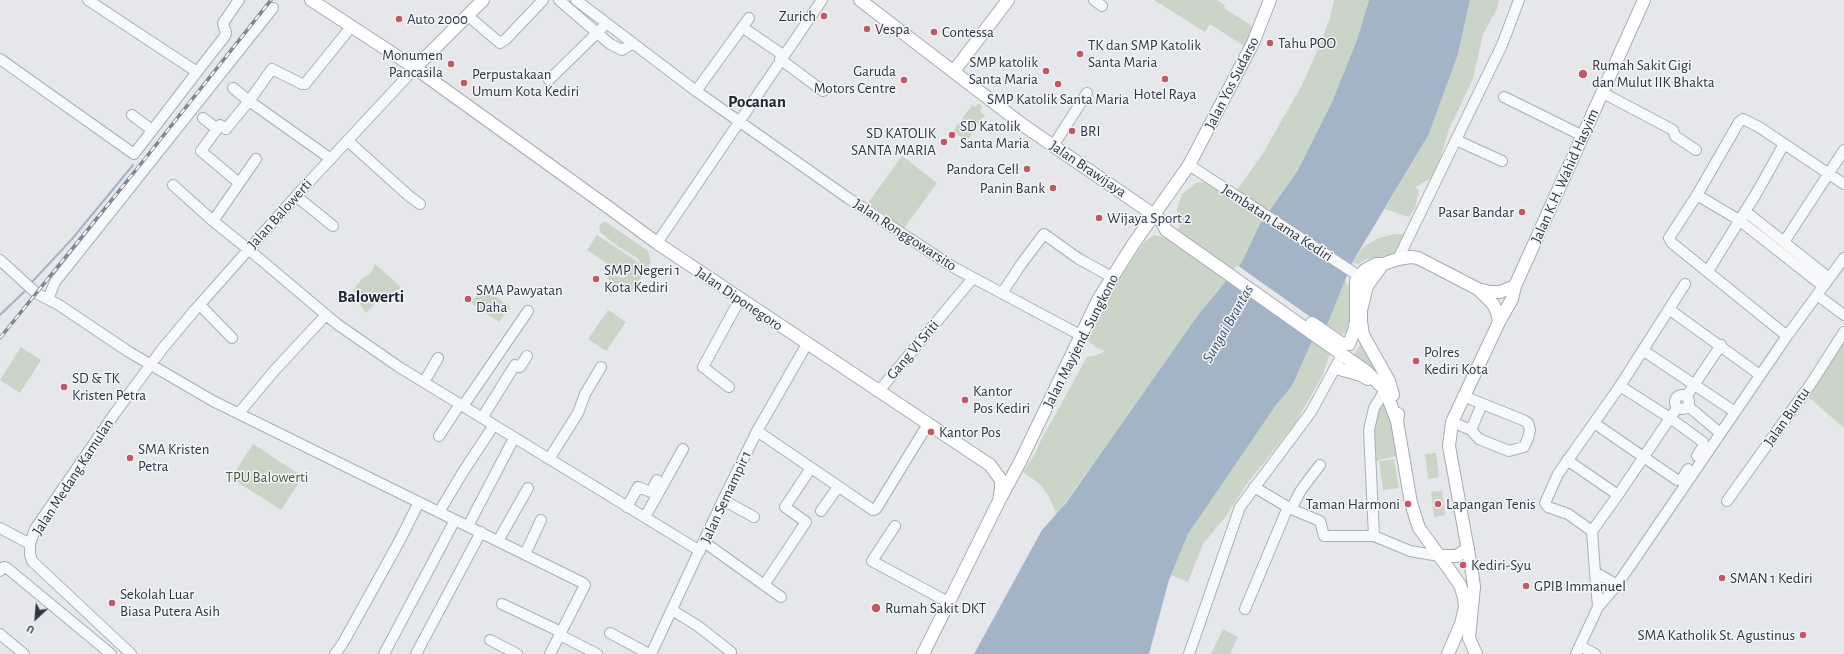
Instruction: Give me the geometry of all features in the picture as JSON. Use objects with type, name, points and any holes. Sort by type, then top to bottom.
[{"type":"main road","name":"Jalan Diponegoro","points":[[311,0],[415,68],[657,243],[990,466],[1001,480],[999,501]]},
{"type":"main road","points":[[415,68],[483,0]]},
{"type":"main road","name":"Jalan Brawijaya","points":[[860,0],[1053,146],[1158,218],[1166,230],[1176,232],[1334,344],[1342,355],[1383,387]]},
{"type":"main road","points":[[954,71],[1008,0]]},
{"type":"main road","name":"Jalan Yos Sudarso","points":[[1189,165],[1253,43],[1270,0]]},
{"type":"main road","name":"Jalan K.H. Wahid Hasyim","points":[[1476,654],[1469,638],[1474,587],[1449,446],[1452,422],[1498,322],[1512,299],[1515,286],[1644,0]]},
{"type":"main road","name":"Jalan Mayjend. Sungkono","points":[[923,654],[1021,460],[1080,335],[1112,277],[1158,218],[1189,165]]},
{"type":"main road","points":[[1334,344],[1346,344],[1351,342],[1356,320],[1355,291],[1359,276],[1370,267],[1410,257],[1426,261],[1478,289],[1490,292],[1500,292],[1515,286]]},
{"type":"main road","points":[[1383,264],[1367,286],[1363,299],[1361,310],[1363,335],[1388,381],[1396,402],[1397,421],[1413,509],[1419,528],[1460,585],[1464,597],[1465,607],[1461,624],[1448,654]]},
{"type":"main road","points":[[1478,289],[1493,304],[1497,312],[1498,322]]},
{"type":"main road","points":[[1336,368],[1361,375],[1383,387],[1397,421]]},
{"type":"main road","points":[[990,466],[1007,467],[1021,460]]},
{"type":"main road","points":[[1439,556],[1457,556],[1468,548]]},
{"type":"main road","points":[[1448,654],[1453,649],[1460,646],[1469,647],[1476,654]]},
{"type":"street","points":[[88,0],[197,72]]},
{"type":"street","points":[[0,59],[134,154],[225,36],[226,33],[223,23],[239,0]]},
{"type":"street","points":[[467,15],[500,43],[506,39],[543,0]]},
{"type":"street","points":[[559,0],[610,44],[622,50],[633,43]]},
{"type":"street","name":"Jalan Ronggowarsito","points":[[576,0],[738,122],[848,198],[973,278],[1080,335]]},
{"type":"street","points":[[657,243],[822,0]]},
{"type":"street","points":[[1398,259],[1502,45],[1519,0]]},
{"type":"street","points":[[48,299],[55,282],[273,8]]},
{"type":"street","points":[[696,91],[749,18]]},
{"type":"street","points":[[549,80],[607,24]]},
{"type":"street","points":[[239,183],[201,151],[220,125],[226,129],[272,69],[302,84],[305,84],[351,27]]},
{"type":"street","points":[[742,27],[782,57],[823,91]]},
{"type":"street","name":"Jalan Balowerti","points":[[151,365],[248,249],[415,68]]},
{"type":"street","points":[[234,88],[331,159]]},
{"type":"street","points":[[1053,146],[1087,93]]},
{"type":"street","points":[[1603,93],[1673,130],[1675,136],[1696,150]]},
{"type":"street","points":[[1504,97],[1583,136]]},
{"type":"street","points":[[132,115],[152,130]]},
{"type":"street","points":[[203,118],[217,129]]},
{"type":"street","points":[[1787,336],[1669,239],[1697,196],[1741,120],[1747,120],[1844,184]]},
{"type":"street","points":[[1456,140],[1502,161]]},
{"type":"street","points":[[348,141],[409,196],[420,204]]},
{"type":"street","points":[[1708,270],[1742,216],[1784,144]]},
{"type":"street","points":[[1784,242],[1844,150]]},
{"type":"street","points":[[213,221],[256,159]]},
{"type":"street","name":"Jembatan Lama Kediri","points":[[1189,165],[1359,276]]},
{"type":"street","points":[[173,185],[213,221],[336,324],[424,382],[514,438],[627,507],[702,546],[781,597]]},
{"type":"street","points":[[296,196],[332,226]]},
{"type":"street","points":[[1697,196],[1742,216],[1784,242],[1826,282]]},
{"type":"street","points":[[1742,216],[1826,282]]},
{"type":"street","points":[[1002,293],[1044,234],[1078,259],[1112,277]]},
{"type":"street","points":[[1595,654],[1578,650],[1598,606],[1617,585],[1787,336],[1844,258]]},
{"type":"street","points":[[0,260],[36,293],[48,299],[151,365],[213,401],[481,532],[584,585],[550,654]]},
{"type":"street","name":"Gang VI Sriti","points":[[878,392],[973,278]]},
{"type":"street","points":[[1592,531],[1568,514],[1548,507],[1545,504],[1552,485],[1644,350],[1685,284]]},
{"type":"street","points":[[1817,295],[1844,315]]},
{"type":"street","points":[[729,387],[702,367],[740,299]]},
{"type":"street","points":[[200,305],[232,338]]},
{"type":"street","points":[[1670,310],[1721,345],[1760,375]]},
{"type":"street","points":[[439,436],[528,311]]},
{"type":"street","points":[[239,413],[274,371],[326,315]]},
{"type":"street","name":"Jalan Buntu","points":[[1727,501],[1812,382],[1844,332]]},
{"type":"street","name":"Jalan Semampir 1","points":[[653,653],[723,500],[757,431],[807,344]]},
{"type":"street","points":[[1598,606],[1592,531],[1670,418],[1684,404],[1694,384],[1721,345]]},
{"type":"street","points":[[1644,350],[1735,412]]},
{"type":"street","points":[[1189,654],[1240,507],[1311,412],[1342,355]]},
{"type":"street","points":[[482,418],[515,364],[520,368],[527,356]]},
{"type":"street","points":[[424,382],[438,358]]},
{"type":"street","name":"Jalan Medang Kamulan","points":[[131,654],[32,561],[30,544],[35,528],[98,437],[151,365]]},
{"type":"street","points":[[549,459],[578,413],[584,394],[601,366]]},
{"type":"street","points":[[1594,423],[1677,480],[1682,479],[1704,444],[1703,442],[1670,418],[1620,386]]},
{"type":"street","points":[[1374,536],[1368,430],[1383,387]]},
{"type":"street","points":[[1452,422],[1471,430],[1480,439],[1509,451],[1524,447],[1528,438],[1530,430],[1528,423],[1463,396]]},
{"type":"street","points":[[1471,430],[1482,404]]},
{"type":"street","points":[[1684,404],[1720,433]]},
{"type":"street","points":[[757,431],[871,510],[876,509],[928,424]]},
{"type":"street","points":[[439,512],[494,425]]},
{"type":"street","points":[[468,526],[514,438]]},
{"type":"street","points":[[645,517],[683,449]]},
{"type":"street","points":[[1568,460],[1618,495]]},
{"type":"street","points":[[1245,609],[1289,508],[1320,465]]},
{"type":"street","points":[[764,585],[806,522],[785,507],[811,468]]},
{"type":"street","points":[[627,507],[638,487],[651,492],[657,480]]},
{"type":"street","points":[[821,511],[838,487]]},
{"type":"street","points":[[1254,487],[1289,508],[1320,521],[1324,536],[1374,536],[1410,551],[1439,556]]},
{"type":"street","points":[[498,541],[528,488]]},
{"type":"street","points":[[723,500],[754,517]]},
{"type":"street","points":[[335,654],[343,643],[397,547],[419,502]]},
{"type":"street","points":[[384,654],[455,520]]},
{"type":"street","points":[[525,554],[540,520]]},
{"type":"street","points":[[895,526],[872,561],[948,602]]},
{"type":"street","points":[[0,528],[30,544]]},
{"type":"street","points":[[416,654],[481,532]]},
{"type":"street","points":[[0,571],[4,567],[8,568],[109,653]]},
{"type":"street","points":[[1595,572],[1617,585]]},
{"type":"street","points":[[502,604],[597,654]]},
{"type":"street","points":[[672,610],[698,626],[731,652]]},
{"type":"street","points":[[610,633],[653,653]]},
{"type":"street","points":[[0,634],[24,654]]},
{"type":"street","points":[[109,653],[114,639]]},
{"type":"street","points":[[490,640],[517,654]]},
{"type":"street","points":[[109,653],[122,647]]},
{"type":"green space","points":[[1154,0],[1217,0],[1225,5],[1224,8],[1254,27],[1244,46],[1210,24],[1205,32]]},
{"type":"green space","points":[[1334,0],[1369,0],[1357,40],[1332,102],[1298,170],[1268,212],[1236,191],[1262,155],[1302,85],[1330,18]]},
{"type":"green space","points":[[1470,0],[1499,0],[1497,9],[1483,34],[1473,79],[1449,129],[1437,169],[1432,178],[1415,187],[1419,191],[1415,208],[1409,217],[1385,209],[1429,134],[1458,54]]},
{"type":"green space","points":[[978,104],[981,105],[982,108],[980,111],[985,115],[967,141],[953,131],[972,105],[975,107]]},
{"type":"green space","points":[[902,156],[937,183],[904,228],[868,203]]},
{"type":"green space","points":[[1196,183],[1209,183],[1263,220],[1242,262],[1198,315],[1057,514],[1048,495],[1040,484],[1023,472],[1035,454],[1087,357],[1097,355],[1105,351],[1095,347],[1087,340],[1116,284],[1144,242],[1154,235],[1170,239],[1180,226],[1177,219],[1177,209],[1182,194]]},
{"type":"green space","points":[[603,222],[606,222],[648,251],[651,262],[630,294],[608,279],[607,274],[624,278],[626,276],[587,250],[597,235],[638,262],[637,265],[640,262],[639,259],[616,245],[600,232],[599,226]]},
{"type":"green space","points":[[1395,234],[1406,234],[1396,254],[1366,259],[1359,264],[1352,263],[1364,246],[1379,238]]},
{"type":"green space","points":[[375,264],[401,287],[391,298],[384,294],[366,313],[353,290],[363,278],[370,274]]},
{"type":"green space","points":[[1345,280],[1351,292],[1352,309],[1346,333],[1341,334],[1327,325]]},
{"type":"green space","points":[[483,287],[510,307],[499,322],[471,303]]},
{"type":"green space","points":[[608,310],[626,322],[606,351],[588,339]]},
{"type":"green space","points":[[1312,341],[1329,351],[1330,354],[1322,376],[1296,422],[1246,485],[1226,516],[1203,544],[1188,582],[1171,575],[1188,534],[1276,405],[1292,386]]},
{"type":"green space","points":[[1844,343],[1844,428],[1807,396]]},
{"type":"green space","points":[[1361,344],[1376,371],[1353,356]]},
{"type":"green space","points":[[21,347],[41,360],[20,393],[0,380]]},
{"type":"green space","points":[[1378,396],[1388,401],[1400,455],[1375,461],[1375,410]]},
{"type":"green space","name":"TPU Balowerti","points":[[253,444],[303,477],[281,510],[231,478]]},
{"type":"green space","name":"Lapangan Tenis","points":[[1436,453],[1439,477],[1428,479],[1425,454]]},
{"type":"green space","points":[[1394,459],[1399,488],[1383,490],[1379,461]]},
{"type":"green space","name":"Lapangan Tenis","points":[[1442,491],[1445,515],[1434,517],[1431,492]]},
{"type":"green space","points":[[1223,629],[1238,637],[1230,654],[1211,654]]},
{"type":"water","name":"Sungai Brantas","points":[[1369,0],[1470,0],[1458,54],[1429,134],[1352,263],[1327,325],[1312,341],[1292,386],[1276,405],[1188,534],[1169,580],[1149,654],[974,654],[1042,530],[1066,503],[1198,315],[1242,262],[1260,224],[1298,170],[1332,102],[1357,40]]},
{"type":"pier","points":[[1237,265],[1326,328],[1315,340],[1226,277]]},
{"type":"waterway","points":[[32,282],[72,239],[133,165]]},
{"type":"waterway","points":[[0,315],[25,291]]},
{"type":"railway","points":[[0,338],[271,0]]},
{"type":"place","name":"Zurich","points":[[824,16]]},
{"type":"place","name":"Auto 2000","points":[[399,19]]},
{"type":"place","name":"Vespa","points":[[867,29]]},
{"type":"place","name":"Contessa","points":[[934,32]]},
{"type":"place","name":"Tahu POO","points":[[1270,43]]},
{"type":"place","name":"TK dan SMP Katolik Santa Maria","points":[[1080,54]]},
{"type":"place","name":"Monumen Pancasila","points":[[451,64]]},
{"type":"place","name":"SMP katolik Santa Maria","points":[[1046,71]]},
{"type":"place","name":"Rumah Sakit Gigi dan Mulut IIK Bhakta","points":[[1583,74]]},
{"type":"place","name":"Hotel Raya","points":[[1165,79]]},
{"type":"place","name":"Garuda Motors Centre","points":[[904,80]]},
{"type":"place","name":"Perpustakaan Umum Kota Kediri","points":[[464,83]]},
{"type":"place","name":"SMP Katolik Santa Maria","points":[[1058,84]]},
{"type":"place","name":"BRI","points":[[1072,131]]},
{"type":"place","name":"SD Katolik Santa Maria","points":[[952,135]]},
{"type":"place","name":"SD KATOLIK SANTA MARIA","points":[[944,142]]},
{"type":"place","name":"Pandora Cell","points":[[1027,169]]},
{"type":"place","name":"Panin Bank","points":[[1053,188]]},
{"type":"place","name":"Pasar Bandar","points":[[1522,212]]},
{"type":"place","name":"Wijaya Sport 2","points":[[1099,218]]},
{"type":"place","name":"SMP Negeri 1 Kota Kediri","points":[[596,279]]},
{"type":"place","name":"SMA Pawyatan Daha","points":[[468,299]]},
{"type":"place","name":"Polres Kediri Kota","points":[[1416,361]]},
{"type":"place","name":"SD & TK Kristen Petra","points":[[64,387]]},
{"type":"place","name":"Kantor Pos Kediri","points":[[965,400]]},
{"type":"place","name":"Kantor Pos","points":[[931,432]]},
{"type":"place","name":"SMA Kristen Petra","points":[[130,458]]},
{"type":"place","name":"Taman Harmoni","points":[[1408,504]]},
{"type":"place","name":"Lapangan Tenis","points":[[1438,504]]},
{"type":"place","name":"Kediri-Syu","points":[[1463,565]]},
{"type":"place","name":"SMAN 1 Kediri","points":[[1722,578]]},
{"type":"place","name":"GPIB Immanuel","points":[[1526,586]]},
{"type":"place","name":"Sekolah Luar Biasa Putera Asih","points":[[112,603]]},
{"type":"place","name":"Rumah Sakit DKT","points":[[876,608]]},
{"type":"place","name":"SMA Katholik St. Agustinus","points":[[1803,635]]},
{"type":"district","name":"Pocanan","points":[[757,102]]},
{"type":"district","name":"Balowerti","points":[[371,297]]}]
